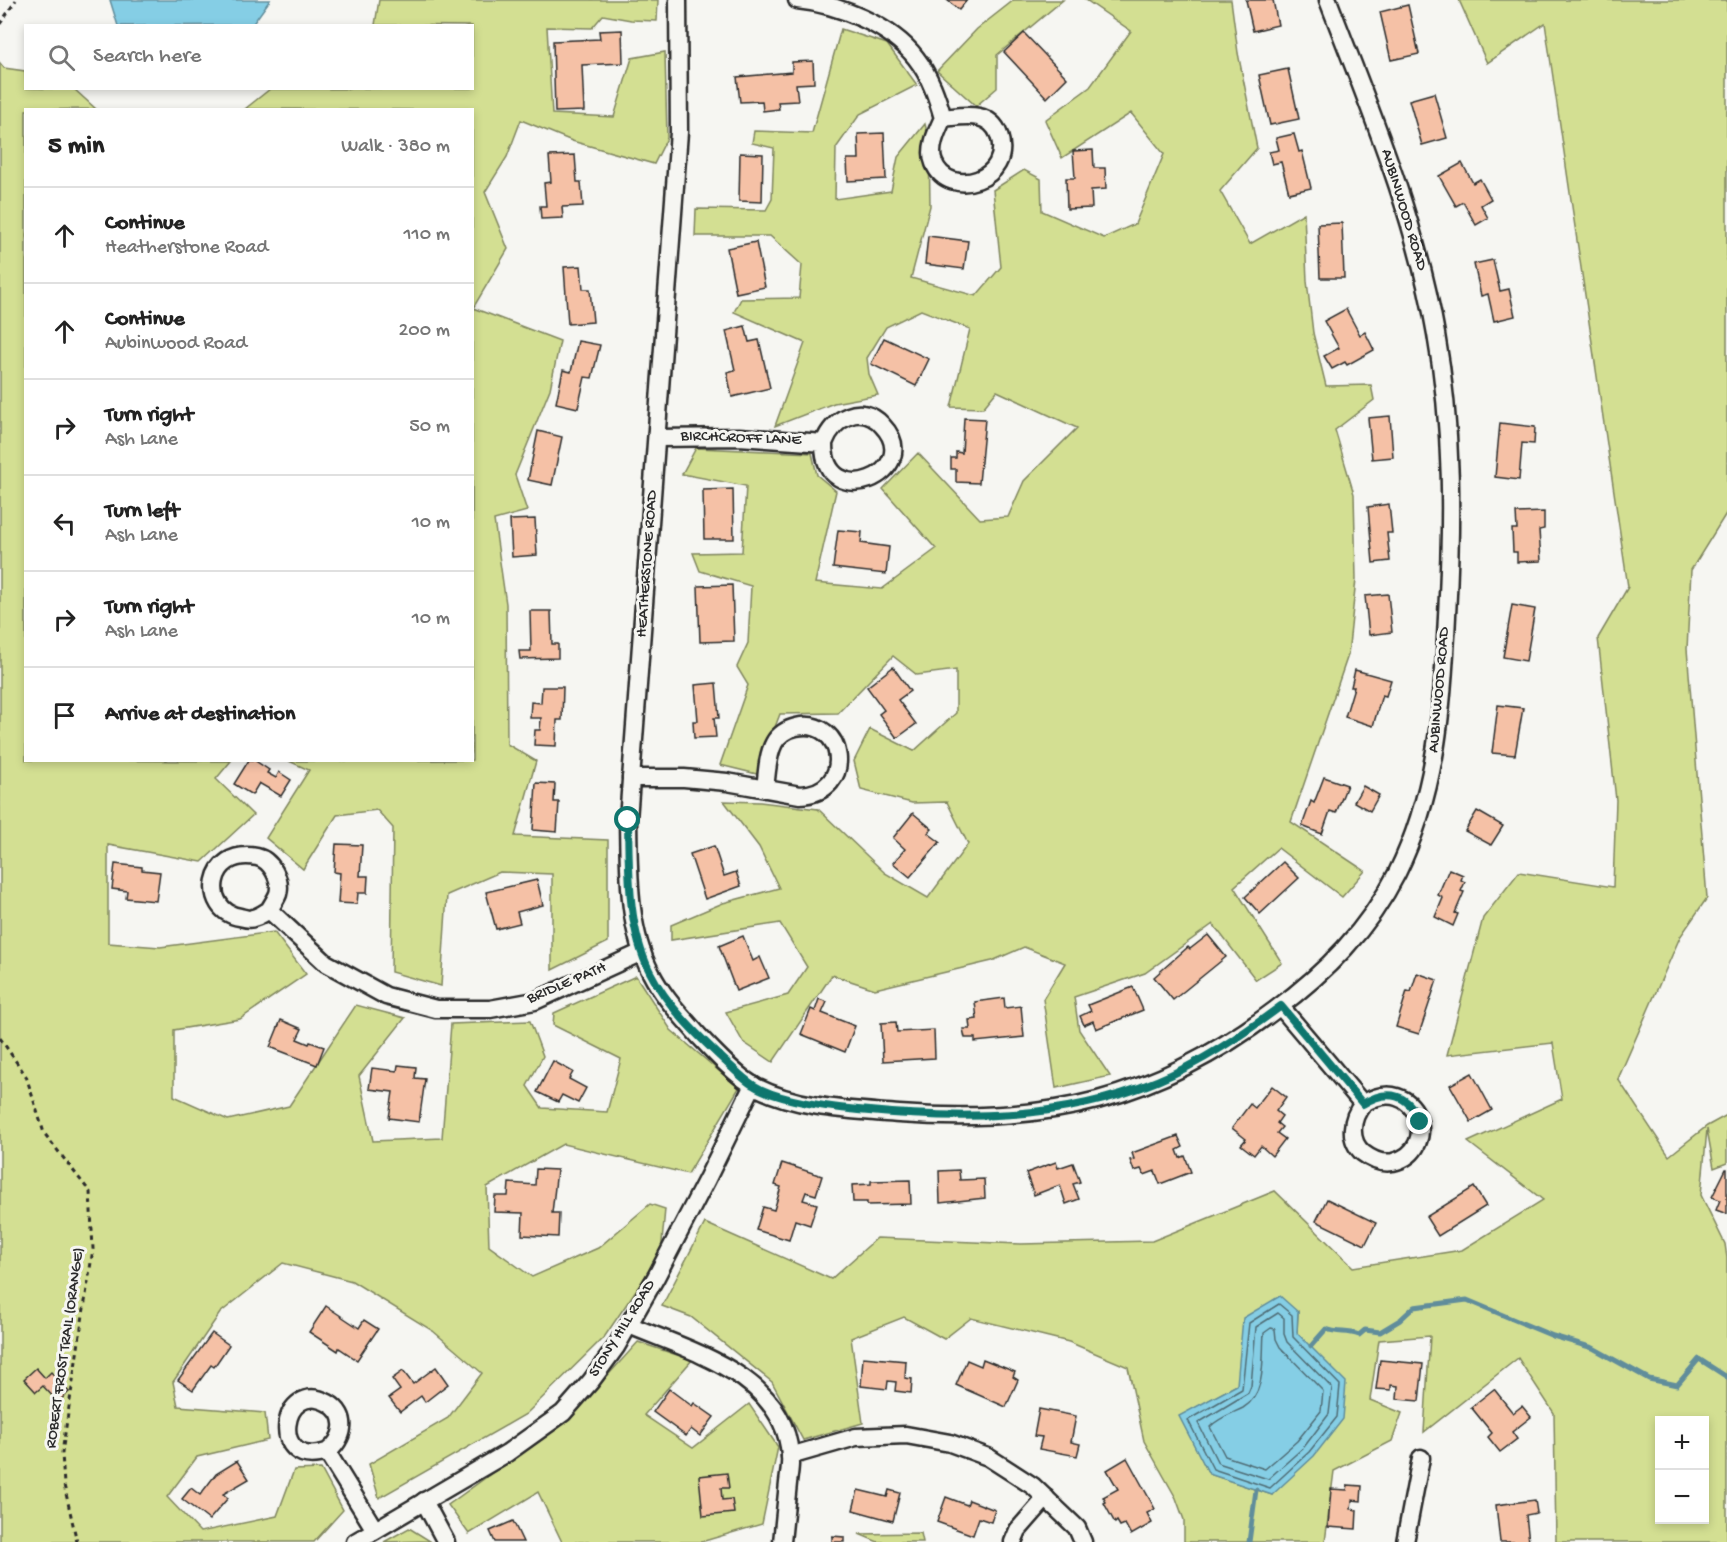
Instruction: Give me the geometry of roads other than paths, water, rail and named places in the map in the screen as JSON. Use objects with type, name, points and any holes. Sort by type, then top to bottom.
[{"type":"street","name":"HEATHERSTONE ROAD","points":[[678,0],[679,132],[628,820],[629,863],[636,930],[649,970],[663,994],[705,1042],[753,1085]]},
{"type":"street","points":[[797,0],[830,5],[868,21],[915,56],[929,80],[942,118],[934,140],[934,162],[945,177],[956,182],[987,177],[996,168],[1000,157],[999,135],[993,124],[983,117],[942,118]]},
{"type":"street","name":"AUBINWOOD ROAD","points":[[753,1085],[784,1097],[824,1107],[928,1116],[1019,1115],[1093,1102],[1158,1081],[1225,1045],[1281,1006],[1323,972],[1363,928],[1395,875],[1415,830],[1430,777],[1441,717],[1446,662],[1452,498],[1447,413],[1436,332],[1418,252],[1371,110],[1328,0]]},
{"type":"street","name":"BIRCHCROFF LANE","points":[[857,414],[869,416],[887,430],[892,452],[883,471],[874,478],[864,482],[853,482],[834,473],[824,453],[824,443],[828,432],[836,423],[857,414]]},
{"type":"street","name":"BIRCHCROFF LANE","points":[[658,438],[750,437],[824,443]]},
{"type":"street","points":[[631,778],[684,778],[727,782],[765,789],[800,795],[811,795],[831,783],[837,773],[839,762],[832,740],[824,732],[813,727],[791,728],[781,734],[770,754],[765,789]]},
{"type":"street","name":"BRIDLE PATH","points":[[269,910],[326,963],[386,996],[436,1009],[490,1009],[535,1001],[642,952]]},
{"type":"street","points":[[1281,1006],[1363,1104]]},
{"type":"street","name":"STONY HILL ROAD","points":[[355,1542],[507,1453],[562,1413],[591,1381],[629,1325],[707,1179],[753,1085]]},
{"type":"street","points":[[1386,1095],[1398,1096],[1408,1102],[1416,1111],[1420,1128],[1416,1146],[1409,1155],[1389,1163],[1378,1162],[1360,1151],[1352,1131],[1357,1111],[1363,1104],[1374,1097],[1386,1095]]},
{"type":"street","points":[[629,1325],[721,1363],[746,1380],[772,1404],[785,1430],[790,1456],[782,1542]]},
{"type":"street","points":[[790,1456],[856,1437],[906,1435],[950,1443],[988,1457],[1033,1486],[1077,1528],[1083,1542]]},
{"type":"street","points":[[327,1452],[375,1530]]},
{"type":"street","points":[[1405,1542],[1421,1458]]},
{"type":"street","points":[[1013,1542],[1018,1530],[1046,1498]]},
{"type":"street","points":[[424,1502],[446,1542]]},
{"type":"water","points":[[110,0],[270,0],[253,24],[117,24]]},
{"type":"water","points":[[1280,1296],[1298,1312],[1297,1333],[1346,1382],[1343,1419],[1314,1456],[1272,1495],[1209,1474],[1179,1416],[1237,1385],[1243,1318]]},
{"type":"waterway","points":[[1311,1346],[1326,1329],[1359,1335],[1365,1330],[1380,1332],[1400,1320],[1414,1307],[1467,1300],[1553,1336],[1593,1348],[1649,1379],[1677,1385],[1699,1359],[1727,1377]]},
{"type":"waterway","points":[[1249,1542],[1256,1490]]}]
